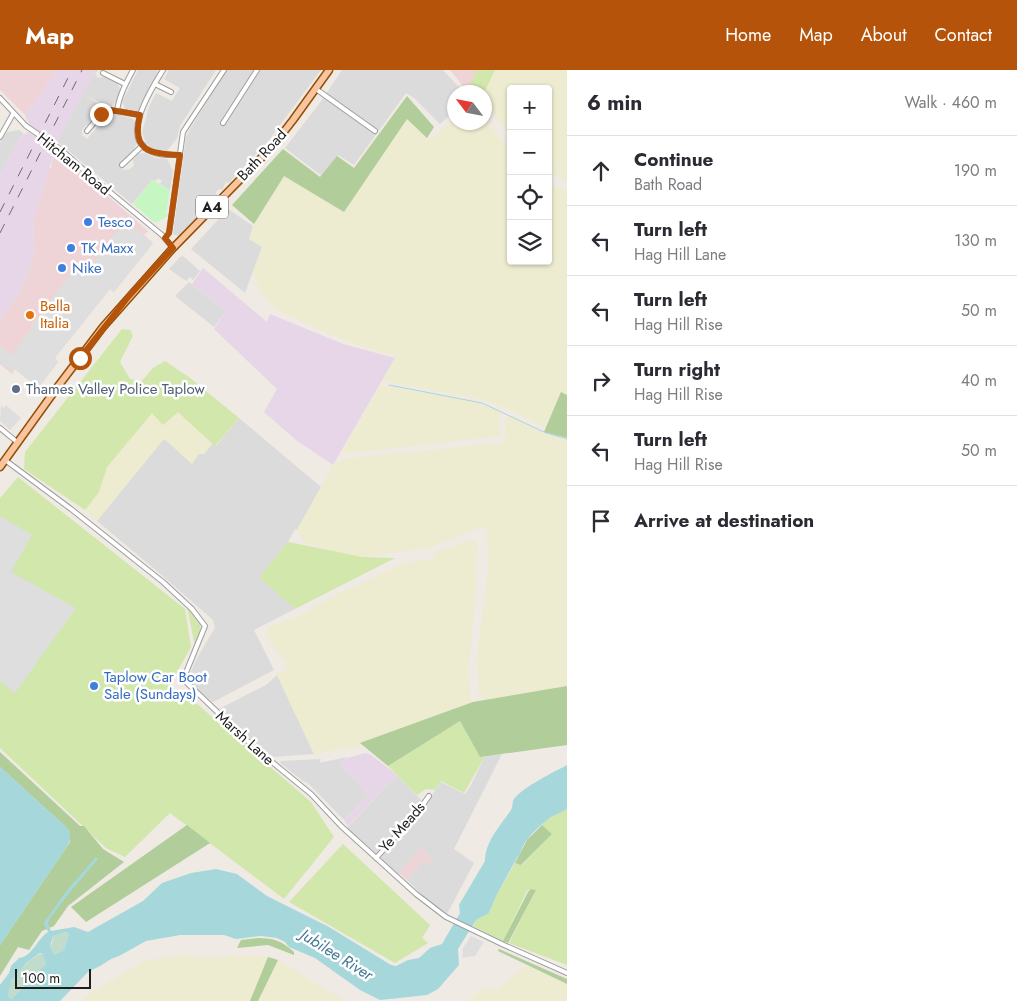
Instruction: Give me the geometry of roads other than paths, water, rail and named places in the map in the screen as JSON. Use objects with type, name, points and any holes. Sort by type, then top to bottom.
[{"type":"main road","name":"Bath Road","points":[[0,467],[103,327],[173,248],[272,147],[329,70]]},
{"type":"street","points":[[117,111],[118,102],[125,84],[133,70]]},
{"type":"street","points":[[163,70],[140,115],[138,136],[150,152],[180,155]]},
{"type":"street","points":[[165,238],[169,233],[183,132],[224,70]]},
{"type":"street","points":[[223,124],[257,70]]},
{"type":"street","points":[[103,73],[125,84]]},
{"type":"street","points":[[155,84],[171,92]]},
{"type":"street","points":[[316,89],[375,131]]},
{"type":"street","name":"Hitcham Road","points":[[0,98],[13,114],[29,128],[60,149],[165,238],[173,248]]},
{"type":"street","points":[[87,131],[101,114],[111,110],[140,115]]},
{"type":"street","points":[[0,137],[13,114]]},
{"type":"street","points":[[122,165],[143,145]]},
{"type":"street","points":[[0,428],[17,442]]},
{"type":"street","name":"Marsh Lane","points":[[5,460],[71,508],[163,582],[192,609],[205,626],[185,675],[186,682],[254,748],[311,794],[341,826],[376,858],[416,894],[446,917],[567,973]]},
{"type":"street","name":"Ye Meads","points":[[376,858],[417,813],[429,796]]},
{"type":"water","name":"Jubilee River","points":[[567,765],[567,809],[548,819],[526,841],[520,856],[518,856],[496,896],[489,913],[476,920],[458,949],[459,965],[438,989],[427,995],[380,1000],[360,990],[315,958],[289,947],[285,942],[277,938],[261,936],[236,939],[224,935],[180,935],[146,941],[111,959],[88,972],[60,1001],[0,1001],[0,985],[9,973],[11,966],[19,958],[24,957],[31,951],[48,932],[44,922],[68,889],[96,857],[98,859],[50,918],[48,923],[51,931],[74,927],[88,932],[143,901],[162,883],[191,873],[216,869],[237,874],[267,896],[329,927],[391,965],[396,966],[408,960],[419,958],[430,948],[442,944],[460,913],[459,905],[485,861],[491,840],[511,810],[514,799],[531,785]],"holes":[[[66,932],[69,934],[64,950],[54,955],[50,946],[53,936]],[[42,953],[46,964],[11,999],[8,996],[11,981],[26,963]]]},
{"type":"water","points":[[0,767],[66,827],[70,837],[66,848],[0,945]]},
{"type":"waterway","points":[[389,385],[482,403],[546,433],[567,439]]},
{"type":"railway","points":[[0,212],[72,70]]},
{"type":"railway","points":[[0,233],[82,70]]},
{"type":"place","name":"Tesco","points":[[88,222]]},
{"type":"place","name":"TK Maxx","points":[[71,248]]},
{"type":"place","name":"Nike","points":[[62,268]]},
{"type":"place","name":"Bella Italia","points":[[30,315]]},
{"type":"place","name":"Thames Valley Police Taplow","points":[[16,389]]},
{"type":"place","name":"Taplow Car Boot Sale (Sundays)","points":[[94,686]]}]
